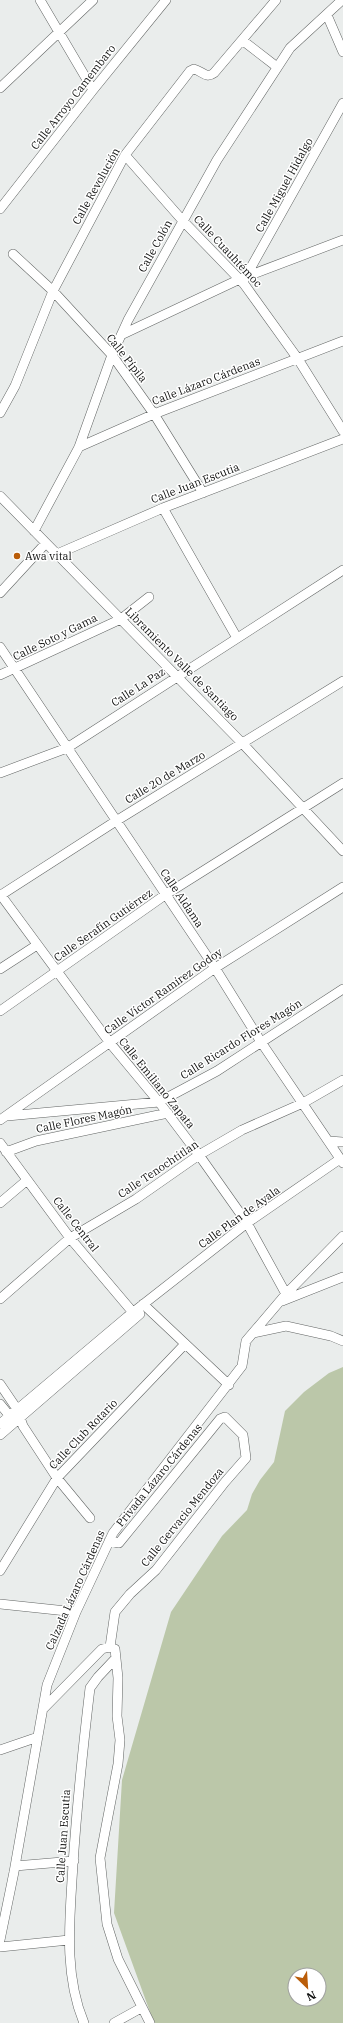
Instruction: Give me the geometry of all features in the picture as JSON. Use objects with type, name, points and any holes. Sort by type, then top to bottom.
[{"type":"street","points":[[40,0],[93,90]]},
{"type":"street","points":[[0,88],[92,0]]},
{"type":"street","name":"Calle Arroyo Camembaro","points":[[0,209],[166,0]]},
{"type":"street","name":"Calle Revolución","points":[[0,413],[15,386],[52,291],[125,155],[190,72],[194,69],[206,75],[211,75],[276,0]]},
{"type":"street","name":"Calle Colón","points":[[34,530],[79,447],[112,355],[121,335],[217,160],[290,48],[327,14],[338,1]]},
{"type":"street","points":[[327,14],[343,52]]},
{"type":"street","points":[[242,40],[277,67]]},
{"type":"street","name":"Calle Miguel Hidalgo","points":[[243,278],[343,103]]},
{"type":"street","name":"Calle Cuauhtémoc","points":[[125,155],[184,220],[243,278],[298,359],[343,431]]},
{"type":"street","points":[[121,335],[243,278],[340,241],[343,233]]},
{"type":"street","name":"Calle Pípila","points":[[13,254],[52,291],[112,355],[154,414],[203,493]]},
{"type":"street","name":"Calle Lázaro Cárdenas","points":[[79,447],[154,414],[343,341]]},
{"type":"street","name":"Calle Juan Escutia","points":[[57,554],[163,508],[343,439]]},
{"type":"street","name":"Libramiento Valle de Santiago","points":[[0,496],[243,744],[343,851]]},
{"type":"street","points":[[163,508],[236,638]]},
{"type":"street","points":[[0,593],[46,543]]},
{"type":"street","name":"Calle La Paz","points":[[0,773],[67,748],[343,570]]},
{"type":"street","name":"Calle Soto y Gama","points":[[0,675],[15,670],[120,619],[149,597]]},
{"type":"street","name":"Calle Aldama","points":[[0,647],[215,968],[261,1042],[342,1161]]},
{"type":"street","name":"Calle 20 de Marzo","points":[[0,894],[343,681]]},
{"type":"street","name":"Calle Serafín Gutiérrez","points":[[0,1011],[165,895],[343,783]]},
{"type":"street","name":"Calle Víctor Ramírez Godoy","points":[[3,1118],[110,1044],[215,968],[343,887]]},
{"type":"street","name":"Calle Emiliano Zapata","points":[[0,894],[58,971],[110,1044],[168,1113],[247,1223],[283,1298]]},
{"type":"street","points":[[0,969],[37,945]]},
{"type":"street","name":"Calle Ricardo Flores Magón","points":[[3,1118],[159,1102],[217,1071],[343,989]]},
{"type":"street","name":"Calle Tenochtitlan","points":[[0,1300],[70,1238],[136,1199],[199,1155],[242,1130],[303,1103],[343,1080]]},
{"type":"street","name":"Calle Flores Magón","points":[[6,1152],[36,1141],[168,1113]]},
{"type":"street","points":[[328,1141],[343,1142]]},
{"type":"street","name":"Calle Central","points":[[0,1143],[26,1181],[70,1238],[135,1315]]},
{"type":"street","name":"Calle Plan de Ayala","points":[[0,1435],[15,1416],[135,1315],[153,1297],[247,1223],[342,1161]]},
{"type":"street","points":[[0,1203],[26,1181]]},
{"type":"street","name":"Calzada Lázaro Cárdenas","points":[[0,1940],[15,1866],[47,1685],[76,1612],[109,1541],[113,1533],[229,1385],[242,1366],[246,1341],[252,1333],[283,1298],[343,1236]]},
{"type":"street","points":[[283,1298],[343,1277]]},
{"type":"street","points":[[145,1306],[229,1385]]},
{"type":"street","points":[[252,1333],[286,1326],[331,1336],[343,1341]]},
{"type":"street","name":"Calle Club Rotario","points":[[0,1571],[57,1478],[185,1344]]},
{"type":"street","points":[[0,1384],[15,1416]]},
{"type":"street","points":[[0,1404],[15,1416],[23,1426],[57,1478],[90,1518]]},
{"type":"street","name":"Calle Plan de Ayala","points":[[0,1424],[15,1416]]},
{"type":"street","name":"Privada Lázaro Cárdenas","points":[[109,1541],[119,1543],[220,1418],[225,1417]]},
{"type":"street","name":"Calle Gervacio Mendoza","points":[[110,1647],[115,1612],[130,1594],[156,1570],[224,1482],[246,1458],[243,1435],[225,1417]]},
{"type":"street","points":[[0,1604],[76,1612]]},
{"type":"street","points":[[43,1709],[102,1649],[110,1647],[115,1649],[118,1678],[117,1716],[120,1740],[118,1764],[100,1858],[107,1924],[118,1959],[141,2008],[150,2023]]},
{"type":"street","name":"Calle Juan Escutia","points":[[84,2023],[76,2003],[68,1940],[79,1780],[90,1688],[115,1659]]},
{"type":"street","points":[[0,1750],[38,1737]]},
{"type":"street","points":[[15,1866],[74,1861]]},
{"type":"street","points":[[0,1947],[68,1940]]},
{"type":"street","points":[[114,2023],[141,2008]]},
{"type":"green space","points":[[343,1367],[343,2023],[154,2023],[114,1913],[122,1780],[171,1612],[222,1536],[247,1510],[252,1494],[260,1480],[274,1462],[285,1411],[304,1392],[329,1373]]},
{"type":"place","name":"Awa vital","points":[[17,556]]}]
